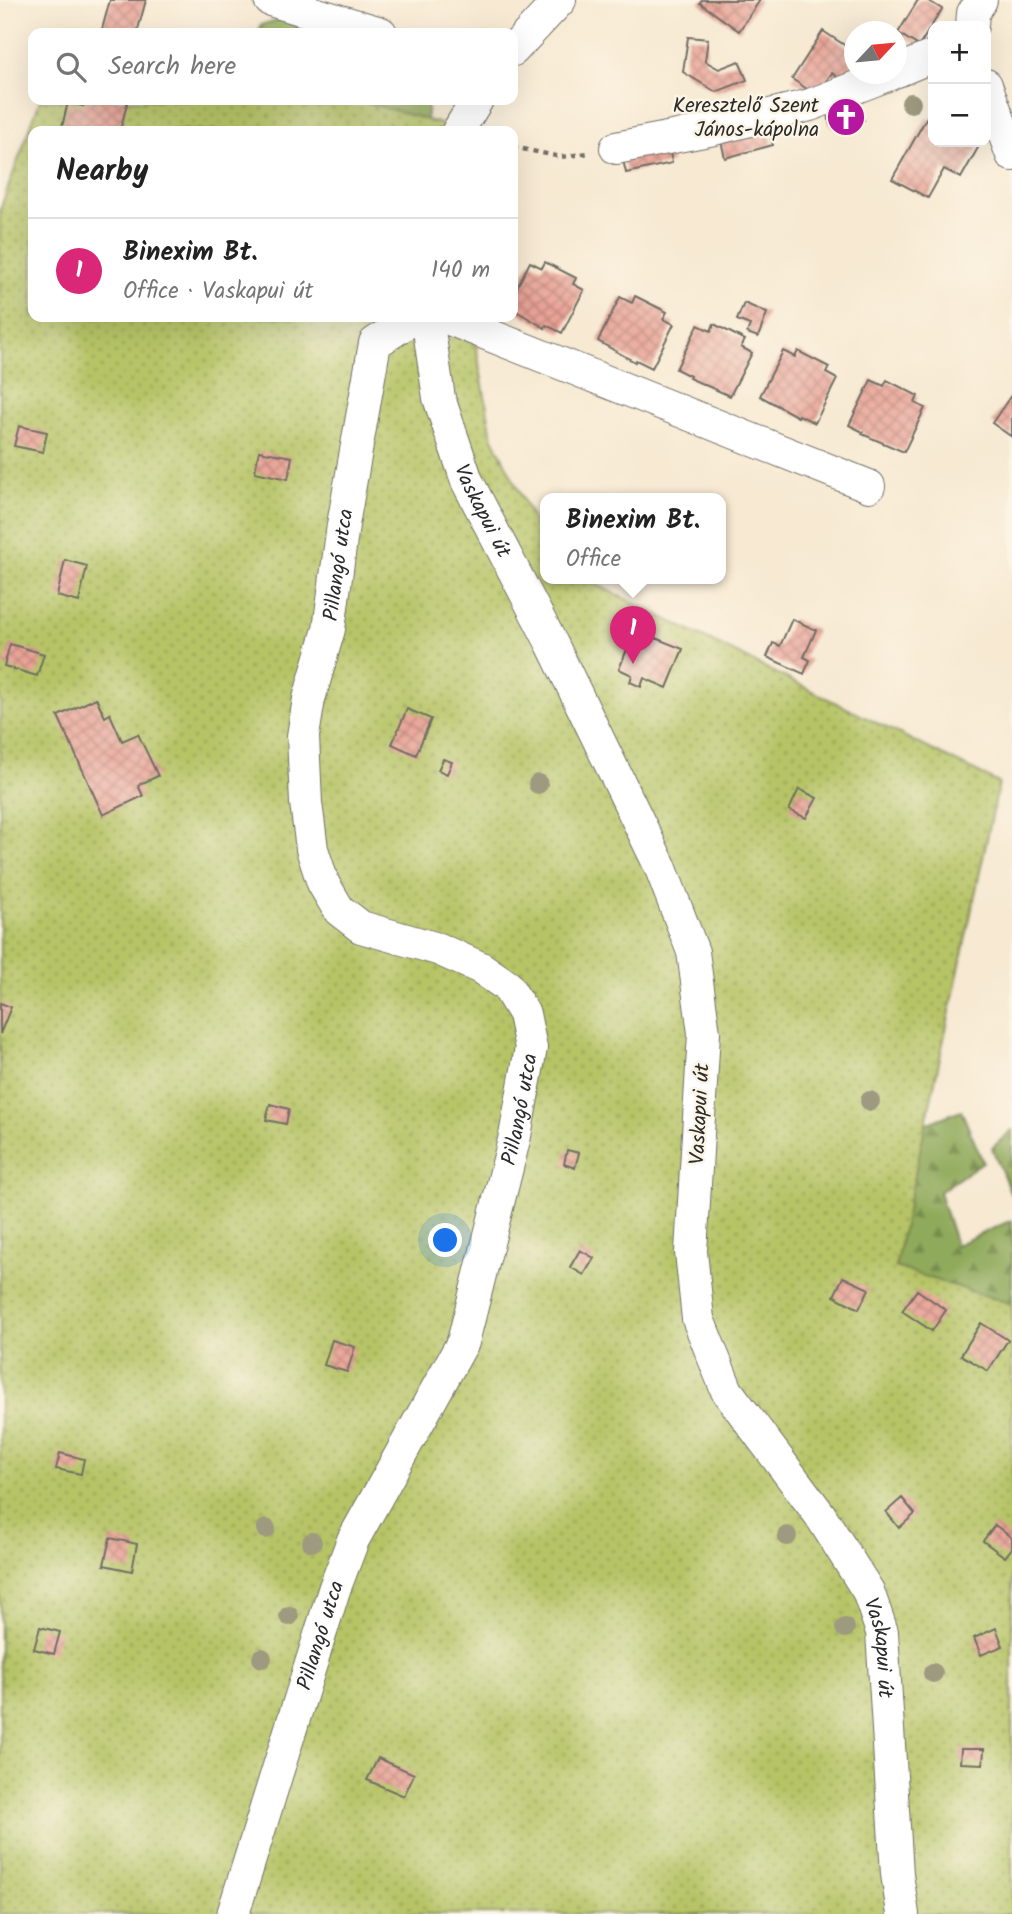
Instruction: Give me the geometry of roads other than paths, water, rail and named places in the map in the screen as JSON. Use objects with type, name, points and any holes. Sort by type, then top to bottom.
[{"type":"street","points":[[270,0],[364,28]]},
{"type":"street","points":[[518,45],[560,0]]},
{"type":"street","points":[[972,21],[973,13],[981,0]]},
{"type":"street","points":[[907,67],[928,58]]},
{"type":"street","points":[[616,148],[714,129],[810,105],[864,84]]},
{"type":"street","points":[[991,98],[1012,155]]},
{"type":"street","points":[[461,126],[474,105]]},
{"type":"street","name":"Pillangó utca","points":[[233,1914],[334,1591],[353,1540],[463,1342],[515,1136],[531,1048],[524,1014],[507,986],[481,968],[438,949],[361,927],[340,910],[324,883],[312,849],[306,803],[303,736],[309,699],[329,629],[343,525],[375,343],[407,322]]},
{"type":"street","name":"Vaskapui út","points":[[428,322],[439,398],[467,481],[552,643],[660,866],[693,952],[704,1033],[691,1252],[698,1319],[727,1391],[820,1515],[869,1591],[882,1632],[897,1874],[902,1914]]},
{"type":"street","points":[[457,322],[869,486]]},
{"type":"place","name":"Keresztelő Szent János-kápolna","points":[[846,117]]},
{"type":"place","name":"Binexim Bt.","points":[[633,664]]}]
